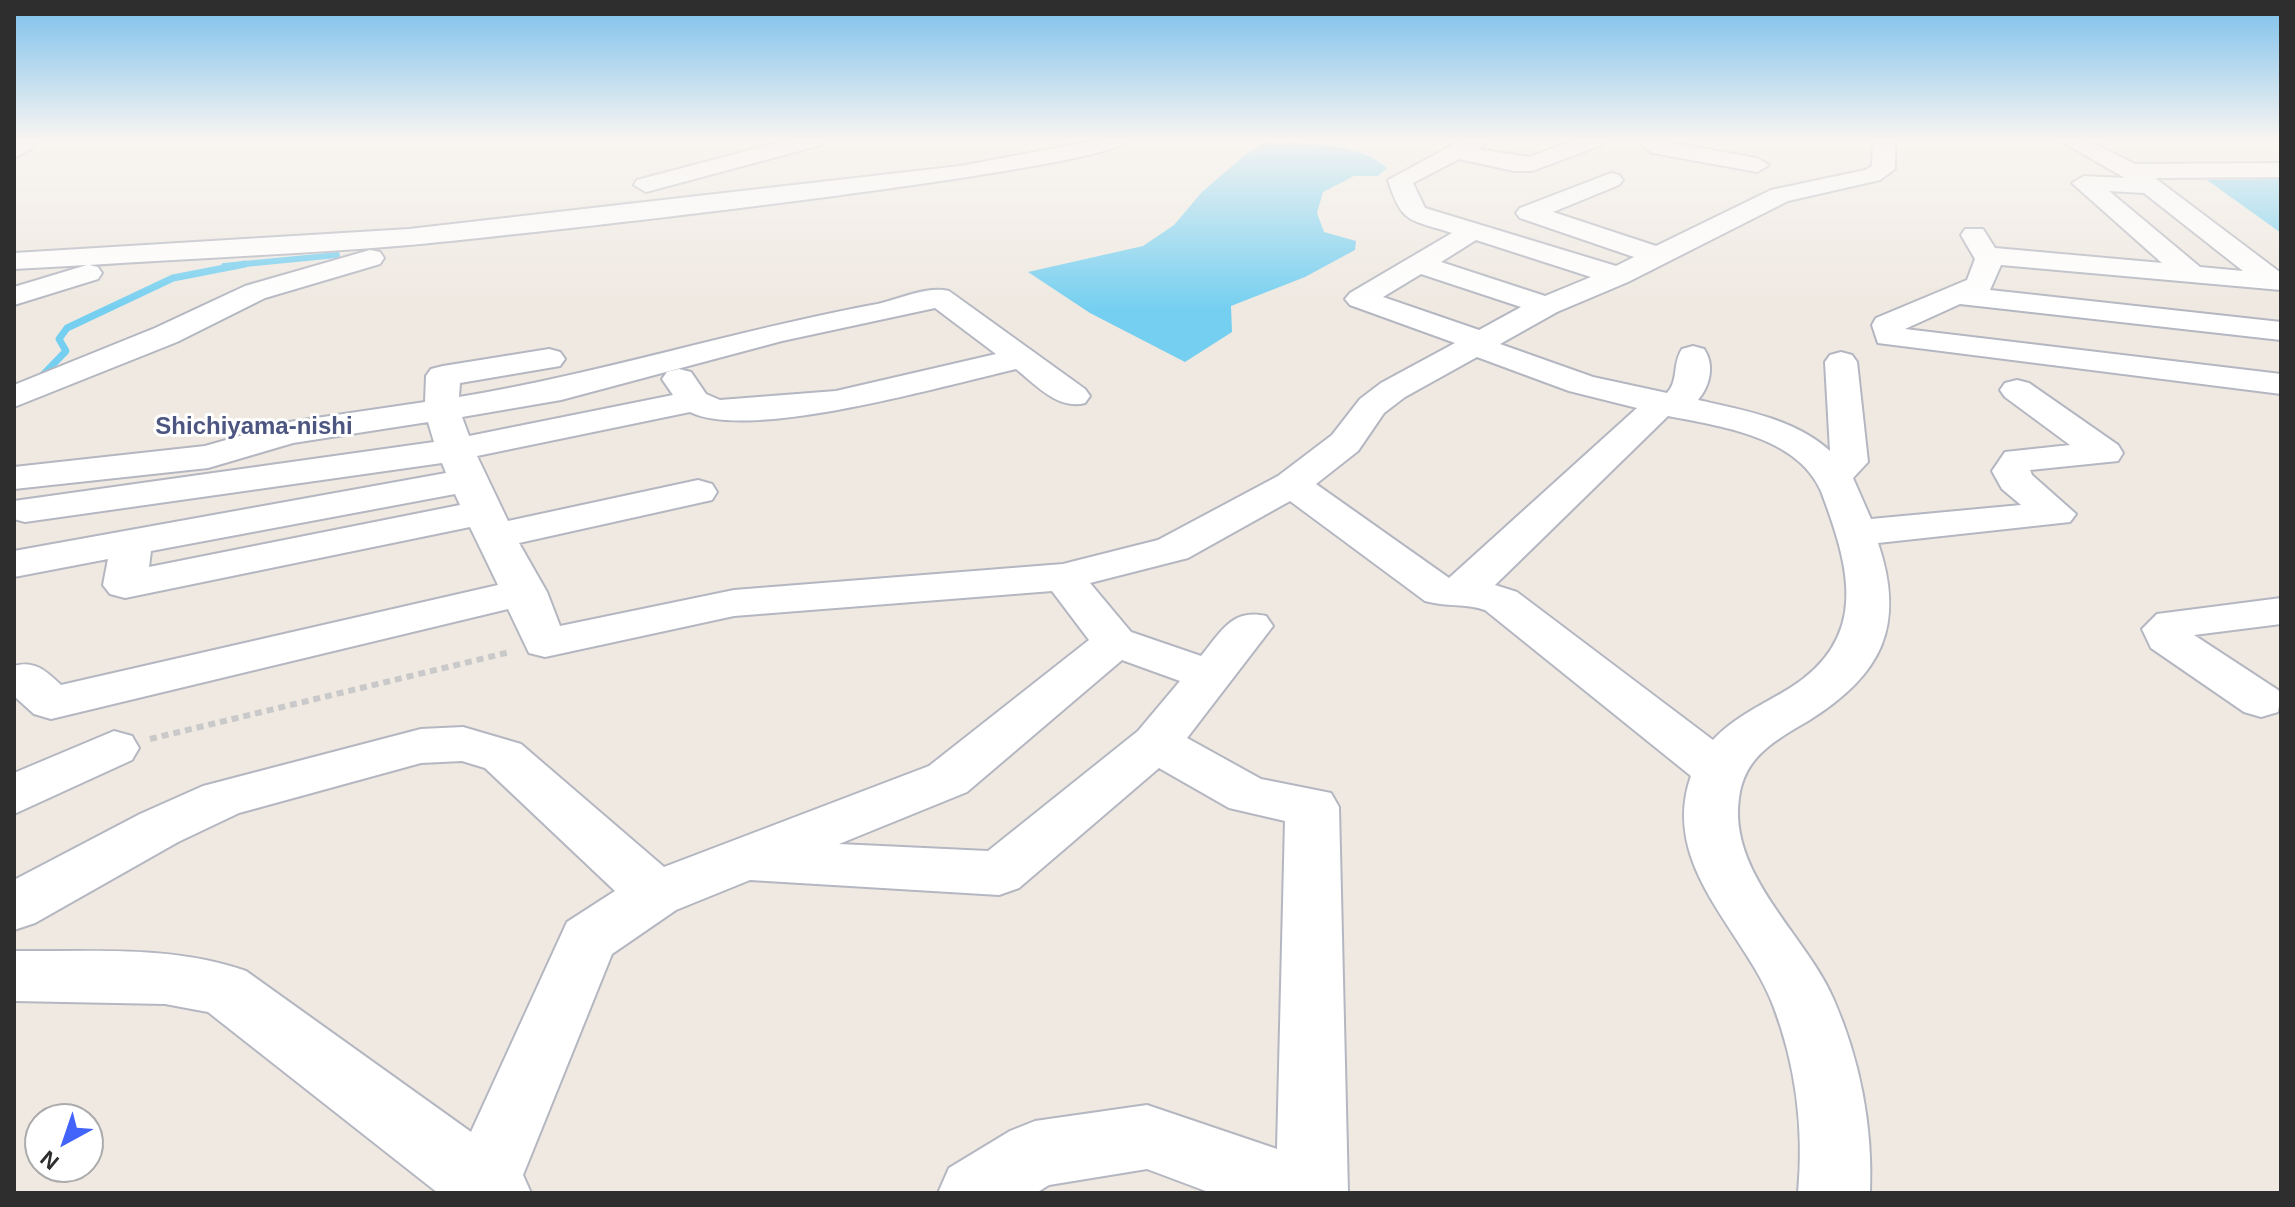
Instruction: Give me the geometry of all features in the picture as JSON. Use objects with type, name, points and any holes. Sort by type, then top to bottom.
[{"type":"street","points":[[14,397],[166,335],[255,292],[604,196]]},
{"type":"street","points":[[14,261],[335,241],[491,227],[757,196]]},
{"type":"street","points":[[1405,196],[1409,207],[1416,213],[1618,276]]},
{"type":"street","points":[[1570,196],[1529,213],[1658,256]]},
{"type":"street","points":[[549,359],[443,376],[442,410],[476,495],[525,592],[545,643],[734,603],[1063,577],[1173,549],[1292,484],[1345,443],[1372,406],[1383,398],[1546,306],[1618,276],[1777,196]]},
{"type":"street","points":[[2100,196],[2192,275]]},
{"type":"street","points":[[2163,196],[2278,285]]},
{"type":"street","points":[[1473,231],[1360,299],[1595,388],[1750,425],[1792,440],[1833,475],[1872,583],[1870,621],[1854,653],[1828,684],[1736,743],[1719,771],[1711,802],[1714,847],[1747,909],[1803,1000],[1837,1137],[1834,1193]]},
{"type":"street","points":[[2278,285],[1980,245],[1989,259],[1979,285],[1887,325],[1889,336],[2281,384]]},
{"type":"street","points":[[14,296],[151,252]]},
{"type":"street","points":[[1419,264],[1546,306]]},
{"type":"street","points":[[1956,295],[2281,331]]},
{"type":"street","points":[[20,494],[208,457],[289,433],[561,390],[939,297],[1073,396]]},
{"type":"street","points":[[1466,589],[1692,386],[1693,356]]},
{"type":"street","points":[[668,362],[694,401],[715,411],[836,401],[1021,358]]},
{"type":"street","points":[[1833,475],[1849,462],[1841,362]]},
{"type":"street","points":[[1854,533],[2056,514],[2015,481],[2011,471],[2018,460],[2105,453],[2017,390]]},
{"type":"street","points":[[14,564],[132,542],[125,585],[476,495],[694,401]]},
{"type":"street","points":[[1292,484],[1440,592],[1466,589],[1501,601],[1719,771]]},
{"type":"street","points":[[20,494],[698,492]]},
{"type":"street","points":[[1063,577],[1115,642],[1211,675]]},
{"type":"street","points":[[14,681],[25,678],[51,703],[525,592]]},
{"type":"street","points":[[2274,707],[2167,638],[2165,629],[2173,624],[2281,611]]},
{"type":"street","points":[[742,861],[999,873],[1156,743],[1250,626]]},
{"type":"street","points":[[14,976],[165,978],[224,989],[489,1188],[588,939],[656,894],[948,779],[1115,642]]},
{"type":"street","points":[[1156,743],[1248,795],[1312,807],[1312,1193]]},
{"type":"street","points":[[14,907],[222,799],[421,746],[463,744],[503,756],[656,894]]},
{"type":"street","points":[[14,795],[114,748]]},
{"type":"street","points":[[974,1193],[1035,1154],[1147,1137],[1305,1193]]},
{"type":"path","points":[[114,748],[545,643]]},
{"type":"water","points":[[1198,196],[1322,196],[1317,213],[1324,232],[1356,241],[1355,250],[1305,277],[1231,306],[1232,332],[1185,362],[1090,313],[1028,272],[1143,246],[1174,225]]},
{"type":"water","points":[[2230,196],[2281,196],[2281,233]]},
{"type":"waterway","points":[[224,266],[337,255]]},
{"type":"waterway","points":[[14,389],[39,379],[66,351],[59,339],[67,328],[173,278],[245,264]]},
{"type":"district","name":"Shichiyama-nishi","points":[[254,427]]}]
